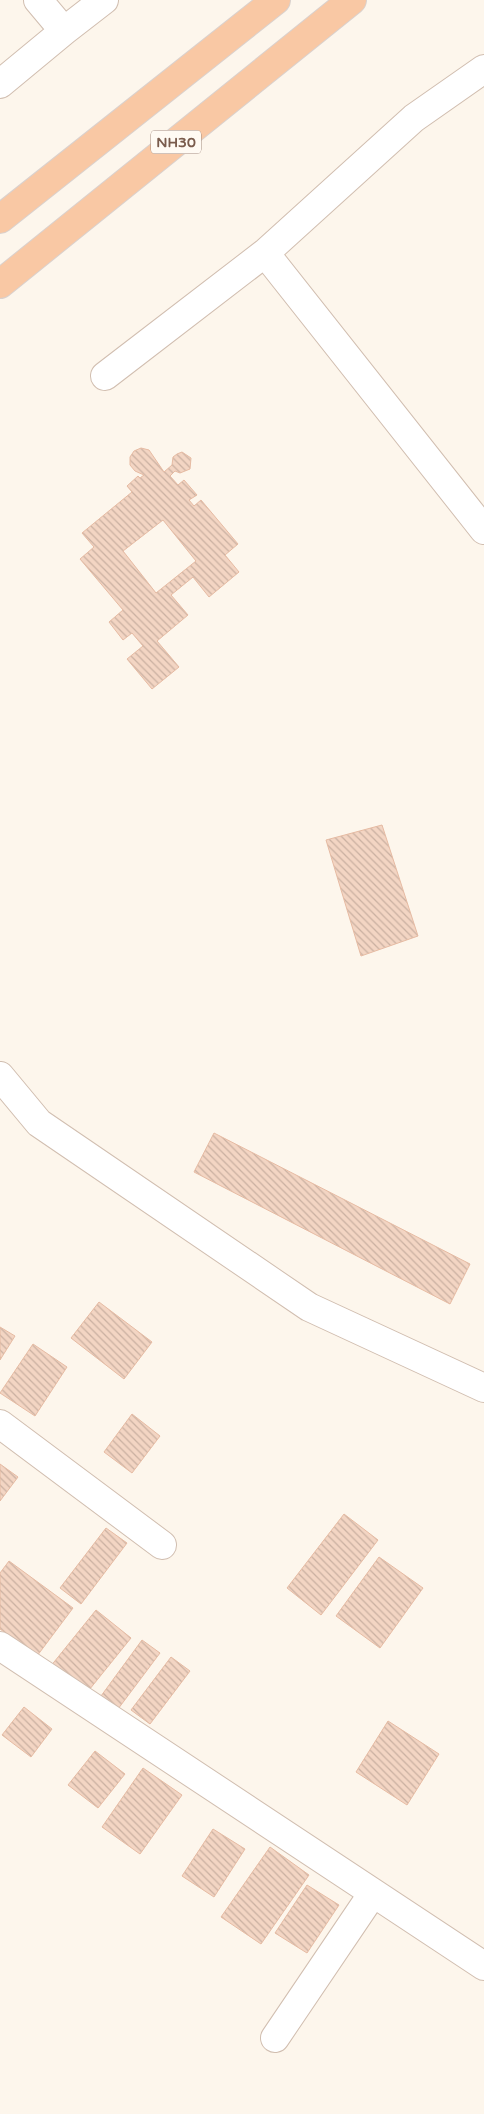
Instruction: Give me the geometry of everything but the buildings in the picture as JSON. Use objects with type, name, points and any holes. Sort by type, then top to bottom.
[{"type":"highway","points":[[0,219],[276,0]]},
{"type":"highway","name":"NH30","points":[[0,284],[352,0]]},
{"type":"street","points":[[38,0],[64,30]]},
{"type":"street","points":[[0,84],[64,30],[104,0]]},
{"type":"street","points":[[106,376],[265,253],[414,118],[484,68]]},
{"type":"street","points":[[265,253],[484,530]]},
{"type":"street","points":[[0,1076],[39,1123],[310,1307],[484,1388]]},
{"type":"street","points":[[0,1424],[162,1545]]},
{"type":"street","points":[[0,1646],[484,1966]]},
{"type":"street","points":[[275,2038],[373,1893]]}]
